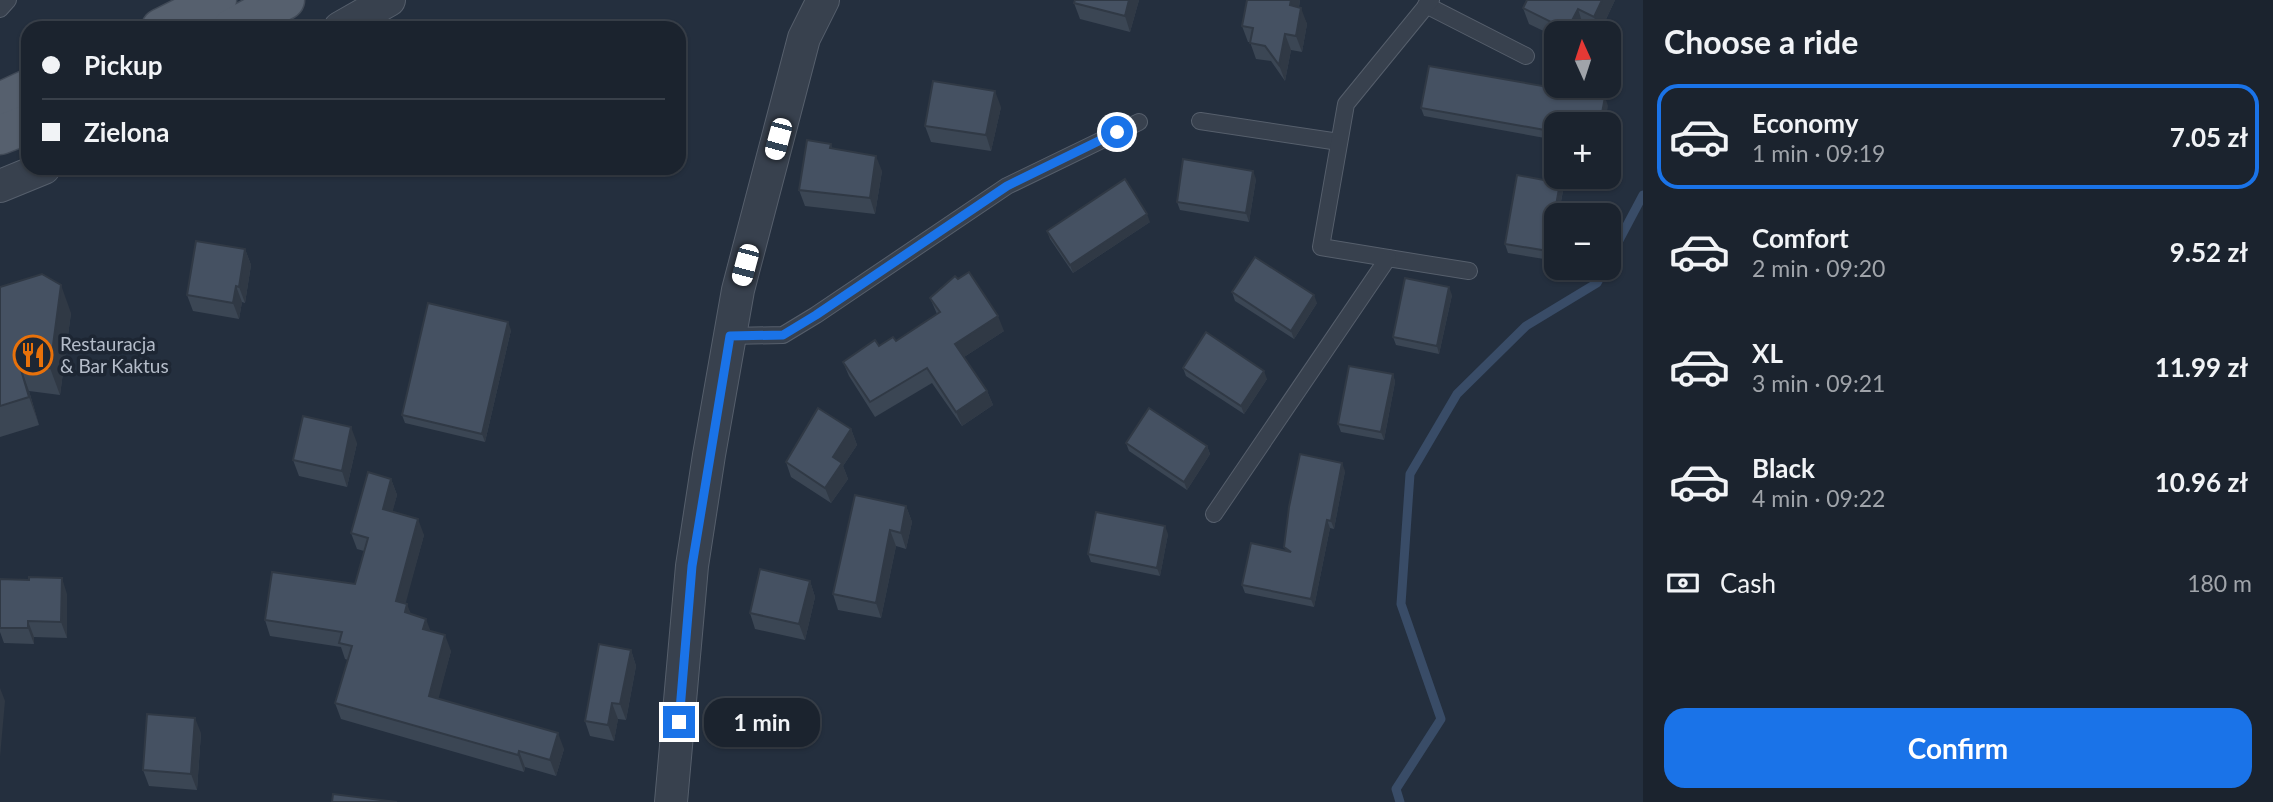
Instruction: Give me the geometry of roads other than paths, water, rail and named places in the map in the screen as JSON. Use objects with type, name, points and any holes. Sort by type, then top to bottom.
[{"type":"main road","points":[[175,21],[217,0]]},
{"type":"main road","points":[[245,21],[285,0]]},
{"type":"main road","points":[[0,102],[21,92]]},
{"type":"main road","points":[[0,135],[21,127]]},
{"type":"street","points":[[352,21],[389,0]]},
{"type":"street","points":[[671,802],[692,566],[738,290],[804,38],[823,0]]},
{"type":"street","points":[[0,186],[27,175]]},
{"type":"lane","points":[[0,9],[8,0]]},
{"type":"lane","points":[[1469,271],[1321,247],[1346,104],[1429,3],[1526,56]]},
{"type":"lane","points":[[730,336],[783,335],[1007,186],[1139,121]]},
{"type":"lane","points":[[1200,121],[1339,142]]},
{"type":"lane","points":[[1214,514],[1388,258]]},
{"type":"waterway","points":[[1621,236],[1643,195]]},
{"type":"waterway","points":[[1400,802],[1396,789],[1441,719],[1401,604],[1410,474],[1457,394],[1526,326],[1599,280]]},
{"type":"place","name":"Restauracja & Bar Kaktus","points":[[33,355]]}]
